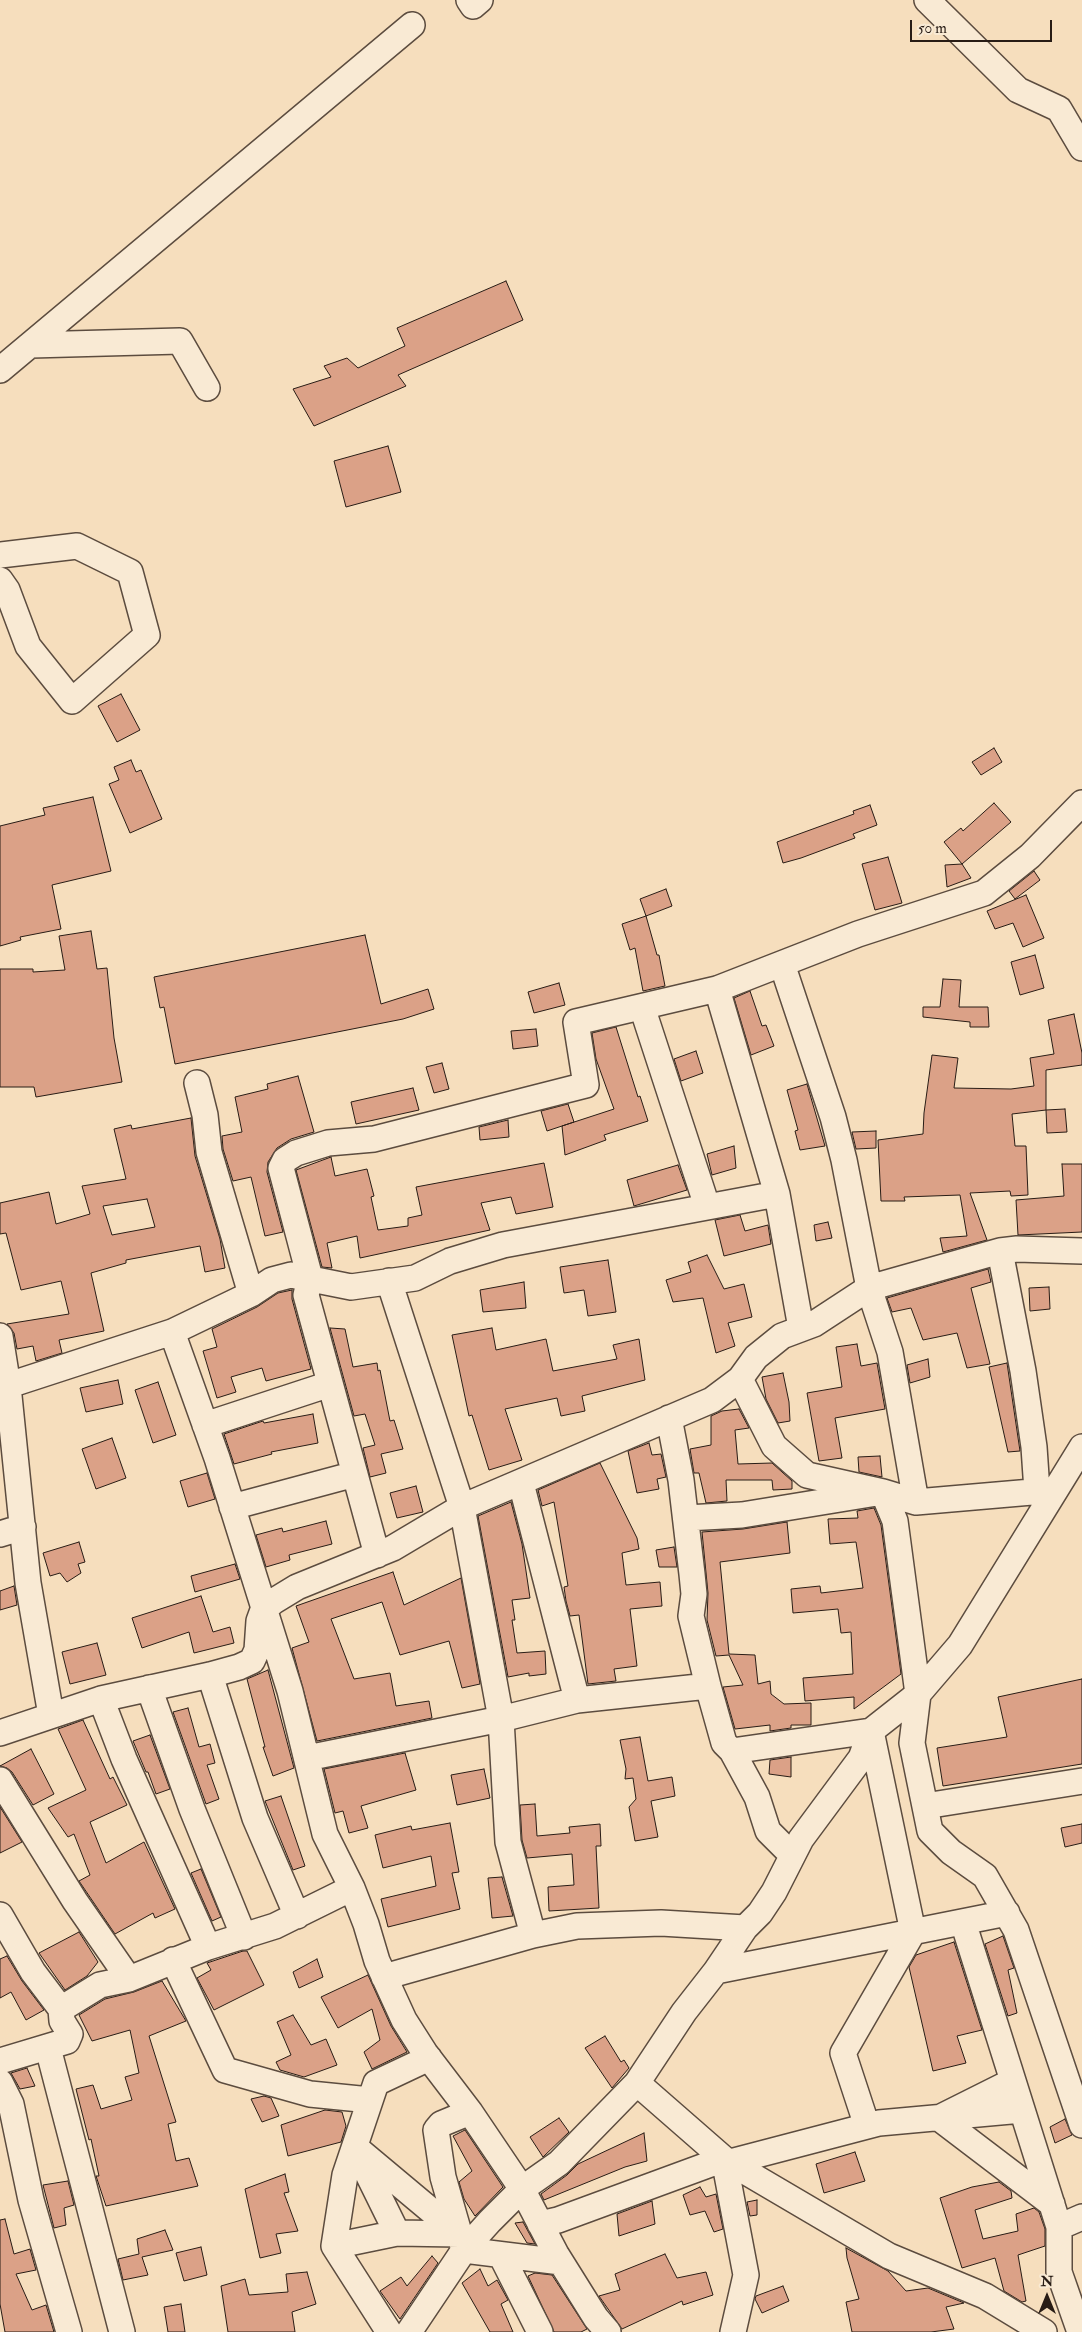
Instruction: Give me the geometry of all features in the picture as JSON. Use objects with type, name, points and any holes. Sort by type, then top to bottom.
[{"type":"street","points":[[469,0],[473,6],[480,0]]},
{"type":"street","points":[[935,4],[1018,90],[1059,109],[1082,148]]},
{"type":"street","points":[[0,370],[412,25]]},
{"type":"street","points":[[31,345],[180,342],[207,388]]},
{"type":"street","points":[[0,555],[78,546],[130,572],[147,634],[72,701],[28,646],[7,590],[0,580]]},
{"type":"street","points":[[377,1555],[306,1296],[310,1278],[281,1168],[285,1160],[296,1153],[328,1143],[374,1140],[586,1085],[576,1022],[717,989],[858,934],[984,893],[1030,856],[1082,803]]},
{"type":"street","points":[[782,964],[833,1117],[849,1180],[869,1288],[890,1352],[916,1502]]},
{"type":"street","points":[[717,989],[776,1194],[801,1328]]},
{"type":"street","points":[[642,1008],[707,1206]]},
{"type":"street","points":[[197,1083],[205,1114],[209,1152],[251,1294]]},
{"type":"street","points":[[4,1387],[172,1332],[251,1294],[272,1280],[291,1275],[350,1287],[415,1278],[450,1261],[503,1245],[776,1194]]},
{"type":"street","points":[[0,1733],[101,1699],[239,1667],[252,1660],[257,1650],[259,1621],[263,1610],[274,1600],[297,1587],[393,1548],[462,1507],[712,1400],[740,1378],[756,1357],[782,1336],[814,1324],[869,1288],[1000,1251],[1017,1249],[1082,1251]]},
{"type":"street","points":[[1000,1251],[1023,1371],[1034,1447],[1046,1490]]},
{"type":"street","points":[[389,1281],[462,1507],[501,1719],[508,1842],[533,1935]]},
{"type":"street","points":[[172,1332],[232,1507],[290,1691],[325,1834],[352,1888],[384,1977],[404,2020],[522,2189],[561,2262],[596,2318],[608,2332]]},
{"type":"street","points":[[0,1338],[11,1530],[28,1582],[51,1715]]},
{"type":"street","points":[[740,1378],[774,1446],[807,1475],[883,1492],[916,1502],[1046,1490]]},
{"type":"street","points":[[205,1425],[330,1384]]},
{"type":"street","points":[[669,1418],[686,1518],[694,1594],[691,1616],[724,1743],[732,1751],[757,1797],[768,1831],[792,1855]]},
{"type":"street","points":[[409,2332],[461,2242],[522,2189],[559,2163],[637,2083],[684,2012],[716,1971],[745,1928],[760,1913],[774,1892],[801,1839],[860,1758],[871,1731],[918,1694],[960,1645],[1046,1490],[1082,1447]]},
{"type":"street","points":[[232,1507],[355,1474]]},
{"type":"street","points":[[521,1483],[577,1700]]},
{"type":"street","points":[[686,1518],[742,1515],[883,1492]]},
{"type":"street","points":[[883,1492],[895,1521],[918,1694],[912,1743],[930,1831],[951,1852],[985,1876],[1016,1930],[1081,2120]]},
{"type":"street","points":[[210,1675],[255,1818],[297,1916]]},
{"type":"street","points":[[307,1758],[501,1719],[577,1700],[708,1686]]},
{"type":"street","points":[[149,1688],[192,1809],[244,1937]]},
{"type":"street","points":[[101,1699],[124,1759],[208,1947]]},
{"type":"street","points":[[732,1751],[871,1731]]},
{"type":"street","points":[[867,2126],[843,2053],[913,1932],[871,1731]]},
{"type":"street","points":[[0,1780],[75,1901],[129,1979]]},
{"type":"street","points":[[925,1806],[1082,1782]]},
{"type":"street","points":[[61,2009],[100,1985],[129,1979],[208,1947],[275,1926],[352,1888]]},
{"type":"street","points":[[716,1971],[1007,1913]]},
{"type":"street","points":[[0,1915],[33,1972],[61,2009],[62,2021],[70,2034],[69,2039],[48,2048],[0,2061]]},
{"type":"street","points":[[963,1922],[1056,2216],[1059,2272],[1080,2332]]},
{"type":"street","points":[[384,1977],[533,1935],[577,1926],[661,1923],[745,1928]]},
{"type":"street","points":[[173,1960],[226,2070],[310,2094],[370,2100]]},
{"type":"street","points":[[48,2048],[122,2332]]},
{"type":"street","points":[[389,2332],[334,2246],[345,2175],[376,2083],[429,2058]]},
{"type":"street","points":[[939,2118],[1013,2081]]},
{"type":"street","points":[[0,2082],[11,2104],[31,2200],[69,2332]]},
{"type":"street","points":[[637,2083],[727,2161],[889,2256],[985,2296],[1044,2332]]},
{"type":"street","points":[[540,2224],[558,2220],[727,2161],[878,2123],[1022,2110]]},
{"type":"street","points":[[461,2242],[443,2177],[436,2130],[441,2124],[470,2112]]},
{"type":"street","points":[[939,2118],[1056,2216],[1082,2217]]},
{"type":"street","points":[[355,2147],[397,2233]]},
{"type":"street","points":[[355,2147],[461,2242]]},
{"type":"street","points":[[727,2161],[746,2275],[733,2332]]},
{"type":"street","points":[[334,2246],[397,2233],[461,2242],[501,2255],[561,2262]]},
{"type":"street","points":[[501,2255],[540,2332]]},
{"type":"building","points":[[506,281],[523,320],[398,375],[406,386],[314,426],[293,389],[331,377],[324,366],[347,358],[358,368],[405,346],[397,328]]},
{"type":"building","points":[[388,446],[401,492],[346,507],[334,461]]},
{"type":"building","points":[[121,694],[140,730],[117,742],[98,706]]},
{"type":"building","points":[[994,748],[1002,762],[981,775],[972,762]]},
{"type":"building","points":[[131,760],[136,772],[141,770],[162,819],[130,833],[109,784],[119,780],[114,767]]},
{"type":"building","points":[[93,797],[111,871],[52,885],[61,929],[20,937],[21,940],[0,946],[0,826],[45,815],[43,808]]},
{"type":"building","points":[[994,803],[1011,822],[962,864],[944,842],[961,828],[963,831]]},
{"type":"building","points":[[870,805],[877,825],[853,834],[855,838],[783,863],[777,842],[854,814],[853,811]]},
{"type":"building","points":[[888,857],[902,903],[875,910],[862,864]]},
{"type":"building","points":[[962,864],[971,878],[947,887],[945,865]]},
{"type":"building","points":[[1034,871],[1040,880],[1015,899],[1009,891]]},
{"type":"building","points":[[666,889],[672,906],[646,916],[640,899]]},
{"type":"building","points":[[1026,895],[1044,938],[1023,947],[1013,923],[995,929],[987,911]]},
{"type":"building","points":[[646,916],[657,955],[659,955],[665,986],[643,991],[635,948],[630,950],[622,924]]},
{"type":"building","points":[[91,931],[97,969],[107,968],[114,1038],[122,1082],[36,1097],[34,1087],[0,1087],[0,969],[33,969],[33,972],[65,970],[59,936]]},
{"type":"building","points":[[365,935],[381,1004],[428,989],[434,1009],[403,1019],[175,1064],[164,1007],[160,1008],[154,977]]},
{"type":"building","points":[[1035,955],[1044,988],[1020,995],[1011,962]]},
{"type":"building","points":[[943,979],[961,980],[959,1007],[988,1007],[989,1027],[970,1027],[970,1022],[923,1017],[923,1007],[940,1007]]},
{"type":"building","points":[[559,983],[565,1005],[534,1013],[528,992]]},
{"type":"building","points":[[750,991],[762,1026],[766,1025],[774,1046],[751,1055],[734,998]]},
{"type":"building","points":[[1074,1014],[1082,1053],[1082,1065],[1046,1070],[1046,1110],[1012,1114],[1015,1146],[1026,1146],[1028,1195],[1011,1196],[1010,1191],[970,1193],[987,1240],[943,1252],[940,1238],[967,1236],[960,1195],[904,1197],[905,1201],[881,1201],[878,1140],[923,1134],[932,1055],[958,1058],[954,1088],[1011,1089],[1034,1086],[1030,1058],[1054,1054],[1048,1020]]},
{"type":"building","points":[[616,1027],[638,1097],[640,1096],[648,1121],[604,1135],[606,1140],[565,1155],[562,1126],[614,1109],[596,1059],[592,1033]]},
{"type":"building","points":[[536,1029],[538,1046],[513,1049],[511,1031]]},
{"type":"building","points":[[696,1051],[703,1073],[681,1081],[674,1059]]},
{"type":"building","points":[[442,1063],[449,1089],[434,1093],[426,1067]]},
{"type":"building","points":[[298,1076],[314,1132],[291,1139],[277,1148],[268,1162],[267,1172],[283,1232],[265,1236],[251,1177],[233,1181],[223,1149],[222,1136],[242,1132],[235,1097],[268,1089],[267,1084]]},
{"type":"building","points":[[807,1084],[825,1146],[800,1150],[795,1131],[798,1130],[787,1090]]},
{"type":"building","points":[[413,1088],[419,1110],[356,1124],[351,1102]]},
{"type":"building","points":[[568,1104],[574,1122],[547,1131],[541,1111]]},
{"type":"building","points":[[1065,1109],[1067,1132],[1047,1133],[1046,1110]]},
{"type":"building","points":[[191,1118],[195,1156],[220,1239],[225,1268],[205,1272],[200,1246],[126,1260],[126,1263],[91,1273],[104,1331],[59,1340],[62,1353],[36,1361],[33,1346],[17,1349],[14,1333],[7,1324],[69,1314],[61,1281],[21,1290],[6,1233],[0,1234],[0,1203],[49,1192],[56,1224],[90,1214],[82,1186],[126,1179],[114,1129],[131,1125],[132,1129]],"holes":[[[147,1199],[155,1227],[112,1235],[103,1206]]]},
{"type":"building","points":[[508,1120],[509,1137],[480,1140],[479,1127]]},
{"type":"building","points":[[876,1131],[876,1148],[856,1149],[852,1132]]},
{"type":"building","points":[[734,1146],[736,1168],[712,1175],[707,1154]]},
{"type":"building","points":[[331,1157],[335,1176],[367,1169],[374,1196],[371,1197],[378,1230],[408,1226],[408,1218],[422,1215],[416,1187],[544,1163],[553,1207],[516,1214],[511,1197],[481,1203],[490,1230],[360,1258],[357,1236],[327,1243],[332,1268],[322,1267],[296,1170]]},
{"type":"building","points":[[1062,1164],[1082,1164],[1082,1232],[1018,1235],[1016,1200],[1064,1196]]},
{"type":"building","points":[[678,1165],[687,1190],[634,1206],[627,1180]]},
{"type":"building","points":[[740,1215],[745,1231],[768,1225],[771,1244],[724,1256],[715,1220]]},
{"type":"building","points":[[828,1222],[832,1238],[816,1241],[814,1225]]},
{"type":"building","points":[[707,1255],[724,1289],[744,1284],[752,1317],[728,1323],[735,1346],[716,1353],[703,1298],[673,1302],[666,1280],[691,1272],[688,1262]]},
{"type":"building","points":[[608,1260],[616,1312],[588,1316],[584,1290],[564,1293],[560,1267]]},
{"type":"building","points":[[988,1269],[991,1282],[971,1288],[990,1364],[967,1368],[957,1333],[923,1340],[911,1308],[892,1312],[887,1298]]},
{"type":"building","points":[[524,1282],[526,1308],[483,1312],[480,1290]]},
{"type":"building","points":[[1049,1287],[1050,1309],[1030,1311],[1029,1288]]},
{"type":"building","points":[[292,1290],[292,1299],[311,1369],[266,1381],[262,1368],[231,1377],[236,1392],[217,1398],[203,1351],[217,1347],[212,1329],[257,1307],[278,1293]]},
{"type":"building","points":[[330,1328],[345,1329],[353,1367],[377,1363],[378,1371],[380,1370],[390,1421],[394,1420],[403,1449],[381,1454],[386,1473],[370,1477],[363,1448],[375,1445],[365,1414],[354,1416]]},
{"type":"building","points":[[492,1328],[496,1350],[546,1339],[553,1371],[617,1359],[613,1345],[639,1339],[645,1380],[582,1396],[585,1411],[561,1416],[557,1398],[505,1409],[522,1460],[489,1470],[472,1415],[469,1416],[452,1335]]},
{"type":"building","points":[[857,1344],[861,1366],[877,1363],[885,1409],[835,1418],[842,1458],[819,1461],[807,1393],[842,1387],[836,1347]]},
{"type":"building","points":[[928,1359],[930,1377],[910,1383],[907,1365]]},
{"type":"building","points":[[1007,1363],[1020,1451],[1008,1452],[989,1367]]},
{"type":"building","points":[[783,1373],[789,1402],[790,1421],[778,1423],[766,1399],[762,1377]]},
{"type":"building","points":[[118,1380],[123,1404],[86,1412],[80,1388]]},
{"type":"building","points":[[158,1382],[176,1435],[153,1443],[135,1390]]},
{"type":"building","points":[[739,1409],[749,1428],[735,1430],[738,1464],[772,1463],[792,1481],[792,1489],[773,1490],[772,1480],[726,1480],[727,1501],[706,1503],[699,1473],[694,1473],[690,1449],[711,1445],[711,1416],[722,1411]]},
{"type":"building","points":[[313,1414],[318,1443],[271,1452],[272,1454],[234,1464],[224,1434],[263,1421],[264,1423]]},
{"type":"building","points":[[112,1438],[126,1478],[96,1489],[82,1449]]},
{"type":"building","points":[[649,1443],[652,1455],[661,1454],[666,1477],[657,1479],[659,1489],[637,1493],[628,1451]]},
{"type":"building","points":[[880,1456],[882,1477],[859,1472],[858,1457]]},
{"type":"building","points":[[600,1463],[637,1538],[639,1549],[622,1553],[626,1585],[660,1582],[662,1606],[630,1609],[637,1666],[614,1669],[616,1681],[588,1684],[579,1615],[570,1616],[566,1601],[564,1587],[568,1586],[554,1502],[542,1506],[538,1490]]},
{"type":"building","points":[[207,1473],[215,1499],[188,1507],[180,1481]]},
{"type":"building","points":[[416,1486],[423,1512],[397,1518],[390,1493]]},
{"type":"building","points":[[511,1502],[522,1544],[530,1598],[512,1600],[515,1620],[512,1620],[517,1653],[545,1651],[546,1674],[529,1676],[529,1673],[508,1677],[478,1516]]},
{"type":"building","points":[[874,1508],[881,1525],[901,1674],[854,1709],[854,1697],[805,1701],[803,1678],[853,1674],[851,1632],[841,1633],[838,1609],[793,1613],[791,1589],[820,1586],[821,1593],[863,1588],[856,1542],[830,1544],[828,1519],[858,1518],[857,1511]]},
{"type":"building","points":[[326,1521],[332,1544],[289,1555],[290,1560],[266,1567],[256,1535],[282,1528],[283,1532]]},
{"type":"building","points":[[787,1522],[790,1553],[720,1562],[729,1654],[755,1655],[758,1684],[770,1681],[771,1694],[784,1704],[811,1703],[811,1725],[791,1725],[791,1728],[770,1731],[770,1725],[735,1729],[723,1687],[743,1685],[729,1655],[716,1656],[707,1620],[708,1593],[702,1532],[743,1529]]},
{"type":"building","points":[[79,1542],[85,1562],[78,1564],[81,1573],[67,1582],[60,1573],[50,1576],[43,1553]]},
{"type":"building","points":[[674,1547],[677,1567],[659,1567],[656,1550]]},
{"type":"building","points":[[235,1564],[240,1579],[195,1592],[191,1576]]},
{"type":"building","points":[[393,1572],[404,1605],[461,1578],[480,1684],[462,1688],[449,1641],[400,1655],[382,1602],[331,1619],[354,1679],[390,1673],[396,1706],[429,1701],[432,1718],[317,1741],[292,1648],[309,1642],[296,1606]]},
{"type":"building","points":[[14,1586],[17,1605],[0,1610],[0,1591]]},
{"type":"building","points":[[201,1596],[213,1632],[230,1627],[234,1643],[194,1653],[189,1632],[142,1648],[132,1618]]},
{"type":"building","points":[[97,1643],[106,1675],[70,1684],[62,1652]]},
{"type":"building","points":[[268,1670],[294,1768],[273,1776],[263,1747],[265,1747],[247,1679]]},
{"type":"building","points":[[1082,1679],[1082,1764],[943,1786],[937,1748],[1007,1737],[998,1697]]},
{"type":"building","points":[[188,1708],[199,1747],[210,1744],[215,1763],[207,1765],[219,1799],[206,1804],[173,1712]]},
{"type":"building","points":[[83,1720],[110,1779],[113,1777],[127,1805],[90,1822],[106,1863],[144,1842],[175,1909],[155,1918],[153,1913],[115,1934],[79,1881],[90,1875],[74,1834],[68,1837],[48,1808],[86,1790],[58,1729]]},
{"type":"building","points":[[150,1735],[170,1789],[156,1794],[133,1741]]},
{"type":"building","points":[[640,1737],[648,1781],[672,1777],[675,1796],[651,1801],[658,1837],[635,1841],[629,1807],[636,1799],[633,1778],[625,1779],[626,1769],[620,1740]]},
{"type":"building","points":[[31,1749],[54,1794],[33,1805],[12,1772],[0,1766]]},
{"type":"building","points":[[405,1753],[416,1790],[361,1806],[368,1828],[349,1833],[343,1811],[335,1813],[324,1769]]},
{"type":"building","points":[[791,1757],[791,1777],[769,1774],[770,1760]]},
{"type":"building","points":[[484,1769],[490,1798],[457,1805],[451,1775]]},
{"type":"building","points":[[281,1796],[305,1866],[293,1870],[265,1801]]},
{"type":"building","points":[[535,1804],[537,1836],[570,1833],[569,1827],[600,1824],[601,1846],[596,1846],[599,1908],[549,1911],[548,1887],[574,1885],[572,1854],[527,1858],[522,1840],[520,1805]]},
{"type":"building","points":[[0,1807],[22,1842],[0,1853]]},
{"type":"building","points":[[450,1823],[459,1872],[452,1873],[460,1909],[388,1927],[381,1899],[436,1886],[431,1856],[383,1868],[375,1835],[411,1826],[412,1830]]},
{"type":"building","points":[[1082,1824],[1082,1843],[1065,1847],[1061,1828]]},
{"type":"building","points":[[201,1869],[221,1917],[212,1921],[191,1873]]},
{"type":"building","points":[[502,1877],[513,1916],[492,1918],[488,1878]]},
{"type":"building","points":[[79,1932],[98,1962],[87,1976],[65,1990],[39,1953]]},
{"type":"building","points":[[1003,1936],[1014,1968],[1008,1970],[1017,2013],[1008,2016],[985,1944]]},
{"type":"building","points":[[954,1942],[982,2030],[957,2036],[966,2063],[933,2071],[909,1967],[916,1955]]},
{"type":"building","points":[[247,1951],[264,1985],[214,2010],[197,1978],[211,1970],[207,1963]]},
{"type":"building","points":[[7,1956],[22,1981],[44,2010],[26,2020],[11,1992],[0,1998],[0,1959]]},
{"type":"building","points":[[317,1959],[323,1977],[299,1988],[293,1972]]},
{"type":"building","points":[[368,1975],[391,2026],[407,2052],[372,2069],[364,2052],[380,2040],[372,2009],[338,2028],[321,1997]]},
{"type":"building","points":[[162,1981],[186,2021],[149,2036],[176,2122],[168,2124],[176,2161],[189,2158],[198,2186],[106,2206],[96,2176],[99,2176],[91,2139],[89,2140],[76,2089],[93,2085],[101,2109],[132,2100],[125,2077],[139,2073],[130,2030],[92,2041],[79,2015],[105,1999],[134,1992]]},
{"type":"building","points":[[293,2015],[311,2045],[326,2039],[337,2065],[304,2077],[280,2070],[276,2062],[291,2055],[277,2022]]},
{"type":"building","points":[[605,2036],[621,2062],[624,2060],[629,2068],[612,2088],[585,2048]]},
{"type":"building","points":[[27,2068],[35,2086],[20,2089],[11,2073]]},
{"type":"building","points":[[264,2096],[271,2098],[279,2116],[262,2122],[251,2099]]},
{"type":"building","points":[[325,2110],[342,2112],[346,2126],[341,2142],[288,2156],[281,2125]]},
{"type":"building","points":[[559,2118],[569,2132],[543,2157],[530,2137]]},
{"type":"building","points":[[1065,2119],[1072,2135],[1055,2143],[1050,2127]]},
{"type":"building","points":[[465,2130],[503,2187],[475,2216],[464,2199],[459,2182],[472,2171],[453,2136]]},
{"type":"building","points":[[644,2133],[647,2161],[625,2167],[544,2200],[541,2194],[567,2175],[578,2164]]},
{"type":"building","points":[[855,2152],[865,2181],[824,2193],[816,2164]]},
{"type":"building","points":[[285,2174],[289,2192],[284,2193],[298,2231],[276,2234],[281,2253],[260,2258],[245,2189]]},
{"type":"building","points":[[68,2181],[74,2205],[64,2208],[66,2225],[54,2228],[43,2185]]},
{"type":"building","points":[[999,2182],[1011,2191],[1012,2198],[975,2210],[983,2239],[1018,2231],[1016,2214],[1034,2208],[1039,2212],[1045,2229],[1045,2246],[1018,2255],[1026,2301],[1022,2302],[1004,2291],[995,2258],[962,2268],[940,2198],[972,2187]]},
{"type":"building","points":[[700,2187],[706,2197],[716,2194],[723,2229],[714,2232],[705,2211],[690,2215],[683,2195]]},
{"type":"building","points":[[757,2200],[757,2215],[750,2216],[747,2202]]},
{"type":"building","points":[[652,2201],[655,2224],[619,2236],[617,2214]]},
{"type":"building","points":[[5,2219],[14,2254],[30,2249],[36,2270],[16,2274],[32,2310],[46,2305],[54,2332],[5,2332],[0,2304],[0,2220]]},
{"type":"building","points":[[523,2222],[535,2244],[527,2243],[515,2223]]},
{"type":"building","points":[[165,2230],[173,2250],[142,2257],[148,2275],[123,2280],[118,2259],[139,2254],[137,2239]]},
{"type":"building","points":[[201,2247],[207,2275],[184,2281],[176,2253]]},
{"type":"building","points":[[846,2248],[888,2271],[906,2291],[928,2288],[964,2303],[946,2307],[954,2329],[931,2332],[852,2332],[846,2302],[859,2299],[847,2258]]},
{"type":"building","points":[[665,2254],[677,2278],[706,2272],[713,2295],[683,2305],[682,2301],[622,2329],[599,2296],[620,2290],[615,2274]]},
{"type":"building","points":[[432,2256],[438,2263],[400,2319],[380,2291],[401,2277],[407,2286]]},
{"type":"building","points":[[480,2269],[488,2286],[497,2280],[508,2300],[501,2304],[513,2332],[490,2332],[462,2283]]},
{"type":"building","points":[[307,2272],[316,2304],[292,2312],[295,2332],[228,2332],[221,2286],[245,2279],[249,2295],[288,2292],[286,2274]]},
{"type":"building","points":[[535,2273],[552,2275],[587,2329],[581,2332],[554,2332],[528,2276]]},
{"type":"building","points":[[783,2286],[789,2301],[762,2313],[755,2299],[756,2296]]},
{"type":"building","points":[[181,2304],[185,2332],[168,2332],[164,2307]]}]
